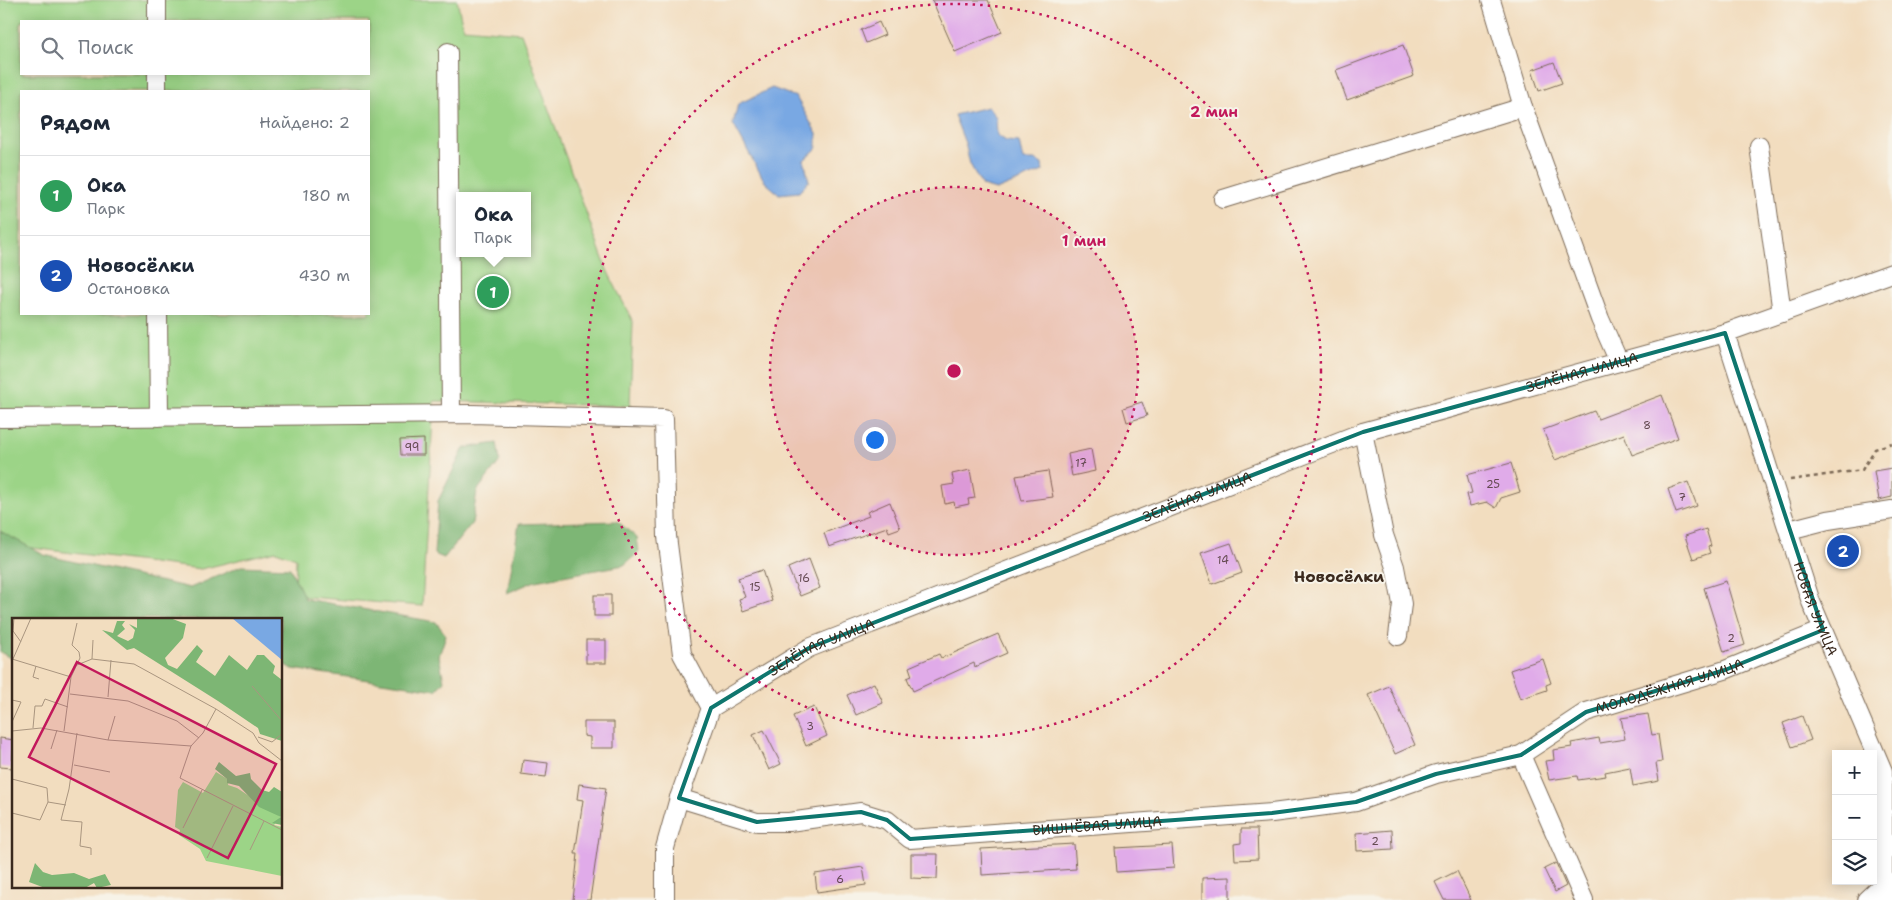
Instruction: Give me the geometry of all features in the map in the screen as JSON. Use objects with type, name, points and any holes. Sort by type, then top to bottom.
[{"type":"street","points":[[157,0],[157,20]]},
{"type":"street","points":[[1491,0],[1524,107],[1600,319],[1619,362]]},
{"type":"street","points":[[448,52],[451,414]]},
{"type":"street","points":[[157,75],[157,90]]},
{"type":"street","points":[[1223,199],[1524,107]]},
{"type":"street","points":[[1759,146],[1782,312]]},
{"type":"street","name":"ЗЕЛЁНАЯ УЛИЦА","points":[[712,708],[809,648],[1363,432],[1725,333],[1892,273]]},
{"type":"street","points":[[158,315],[158,417]]},
{"type":"street","name":"НОВАЯ УЛИЦА","points":[[1725,333],[1811,602],[1887,770],[1884,892]]},
{"type":"street","points":[[0,418],[451,414],[664,419],[667,536],[682,654],[712,708],[679,798],[665,848],[665,900]]},
{"type":"street","points":[[1363,432],[1384,535],[1395,567],[1402,604],[1398,636]]},
{"type":"street","points":[[1788,530],[1828,520],[1892,510]]},
{"type":"street","name":"МОЛОДЁЖНАЯ УЛИЦА","points":[[1521,755],[1586,712],[1725,670],[1823,630]]},
{"type":"street","points":[[1521,755],[1584,900]]},
{"type":"street","name":"ВИШНЁВАЯ УЛИЦА","points":[[679,798],[757,822],[789,822],[861,812],[887,820],[910,839],[1272,813],[1356,802],[1436,774],[1521,755]]},
{"type":"street","points":[[1866,900],[1884,892]]},
{"type":"path","points":[[1774,483],[1862,470],[1875,450],[1892,443]]},
{"type":"highlighted area","points":[[1725,333],[1823,630],[1725,670],[1586,712],[1521,755],[1436,774],[1356,802],[1272,813],[910,839],[887,820],[861,812],[757,822],[679,798],[711,708],[809,648],[1363,432]]},
{"type":"green space","points":[[0,0],[457,0],[463,28],[521,33],[607,270],[633,322],[630,406],[434,401],[422,606],[295,596],[296,558],[276,551],[201,569],[0,544]]},
{"type":"green space","points":[[497,443],[500,461],[477,491],[472,523],[444,558],[434,554],[438,501],[464,448]]},
{"type":"green space","points":[[617,521],[637,538],[639,552],[624,565],[535,581],[507,593],[519,524]]},
{"type":"green space","points":[[0,531],[44,555],[190,588],[241,566],[290,568],[305,599],[436,622],[446,635],[439,656],[444,681],[436,690],[293,669],[282,664],[282,618],[12,618],[12,659],[0,652]]},
{"type":"water","points":[[772,88],[796,97],[817,134],[817,148],[804,160],[809,181],[799,192],[779,194],[765,182],[733,124],[738,104]]},
{"type":"water","points":[[988,107],[996,117],[997,135],[1006,141],[1019,142],[1023,160],[1035,160],[1042,164],[1043,171],[996,190],[982,186],[970,164],[965,143],[954,115]]},
{"type":"building","points":[[932,0],[988,0],[1002,32],[955,52]]},
{"type":"building","points":[[879,22],[885,35],[866,43],[861,30]]},
{"type":"building","points":[[1403,45],[1414,76],[1347,100],[1336,70]]},
{"type":"building","points":[[1554,62],[1562,83],[1539,91],[1532,70]]},
{"type":"building","points":[[1662,395],[1678,438],[1632,455],[1624,434],[1555,460],[1543,430],[1594,411],[1598,419]]},
{"type":"building","points":[[1142,402],[1147,416],[1127,422],[1123,408]]},
{"type":"building","points":[[424,439],[424,455],[401,455],[400,440]]},
{"type":"building","points":[[1091,449],[1095,471],[1072,476],[1068,454]]},
{"type":"building","points":[[1511,463],[1520,492],[1501,498],[1496,508],[1487,502],[1470,506],[1467,494],[1472,493],[1467,475]]},
{"type":"building","points":[[1892,468],[1892,497],[1879,500],[1874,471]]},
{"type":"building","points":[[970,470],[975,498],[968,499],[969,504],[955,507],[954,502],[945,504],[942,486],[954,484],[952,474]]},
{"type":"building","points":[[1048,471],[1053,497],[1022,501],[1016,476]]},
{"type":"building","points":[[1688,482],[1697,506],[1676,513],[1668,489]]},
{"type":"building","points":[[890,502],[900,528],[889,532],[887,527],[829,547],[824,533],[869,516],[867,512]]},
{"type":"building","points":[[1706,529],[1711,546],[1708,547],[1710,553],[1693,559],[1685,536]]},
{"type":"building","points":[[1231,543],[1242,573],[1212,584],[1201,553]]},
{"type":"building","points":[[809,559],[820,588],[800,596],[788,568]]},
{"type":"building","points":[[762,570],[772,601],[743,611],[739,599],[745,597],[738,578]]},
{"type":"building","points":[[1726,581],[1745,645],[1724,652],[1704,588]]},
{"type":"building","points":[[594,595],[611,595],[611,616],[594,616]]},
{"type":"building","points":[[998,634],[1007,653],[975,667],[974,663],[913,691],[907,678],[912,676],[909,667],[939,654],[941,658]]},
{"type":"building","points":[[586,640],[606,640],[606,663],[586,663]]},
{"type":"building","points":[[1543,659],[1551,683],[1546,685],[1547,690],[1520,699],[1510,670]]},
{"type":"building","points":[[874,683],[883,703],[856,715],[847,695]]},
{"type":"building","points":[[1389,686],[1415,745],[1395,754],[1368,695]]},
{"type":"building","points":[[814,707],[827,736],[806,746],[793,716]]},
{"type":"building","points":[[1648,714],[1652,735],[1658,734],[1662,762],[1656,763],[1659,781],[1633,786],[1630,767],[1605,772],[1606,776],[1578,780],[1577,776],[1549,780],[1545,761],[1554,760],[1553,750],[1572,747],[1571,743],[1599,738],[1600,743],[1625,739],[1621,718]]},
{"type":"building","points":[[1802,716],[1811,740],[1792,747],[1783,723]]},
{"type":"building","points":[[584,722],[614,722],[614,748],[590,748],[590,737],[584,736]]},
{"type":"building","points":[[764,730],[781,764],[769,770],[753,735]]},
{"type":"building","points":[[0,738],[12,740],[12,768],[0,767]]},
{"type":"building","points":[[523,760],[548,763],[546,777],[521,774]]},
{"type":"building","points":[[579,784],[606,788],[590,900],[573,900],[578,854],[575,854],[583,800],[577,799]]},
{"type":"building","points":[[1241,829],[1257,829],[1258,859],[1235,860],[1234,844],[1241,843]]},
{"type":"building","points":[[1392,830],[1393,849],[1357,851],[1356,833]]},
{"type":"building","points":[[1074,844],[1076,869],[982,875],[981,849]]},
{"type":"building","points":[[1172,845],[1174,868],[1117,872],[1115,848]]},
{"type":"building","points":[[911,854],[938,854],[937,879],[911,878]]},
{"type":"building","points":[[1556,863],[1566,886],[1555,892],[1544,869]]},
{"type":"building","points":[[863,867],[866,885],[817,892],[815,874]]},
{"type":"building","points":[[1457,871],[1471,900],[1444,900],[1435,882]]},
{"type":"building","points":[[1230,877],[1230,900],[1202,900],[1202,878]]},
{"type":"place","name":"Ока","points":[[493,292]]},
{"type":"place","name":"Новосёлки","points":[[1843,551]]},
{"type":"district","name":"Новосёлки","points":[[1339,576]]}]
